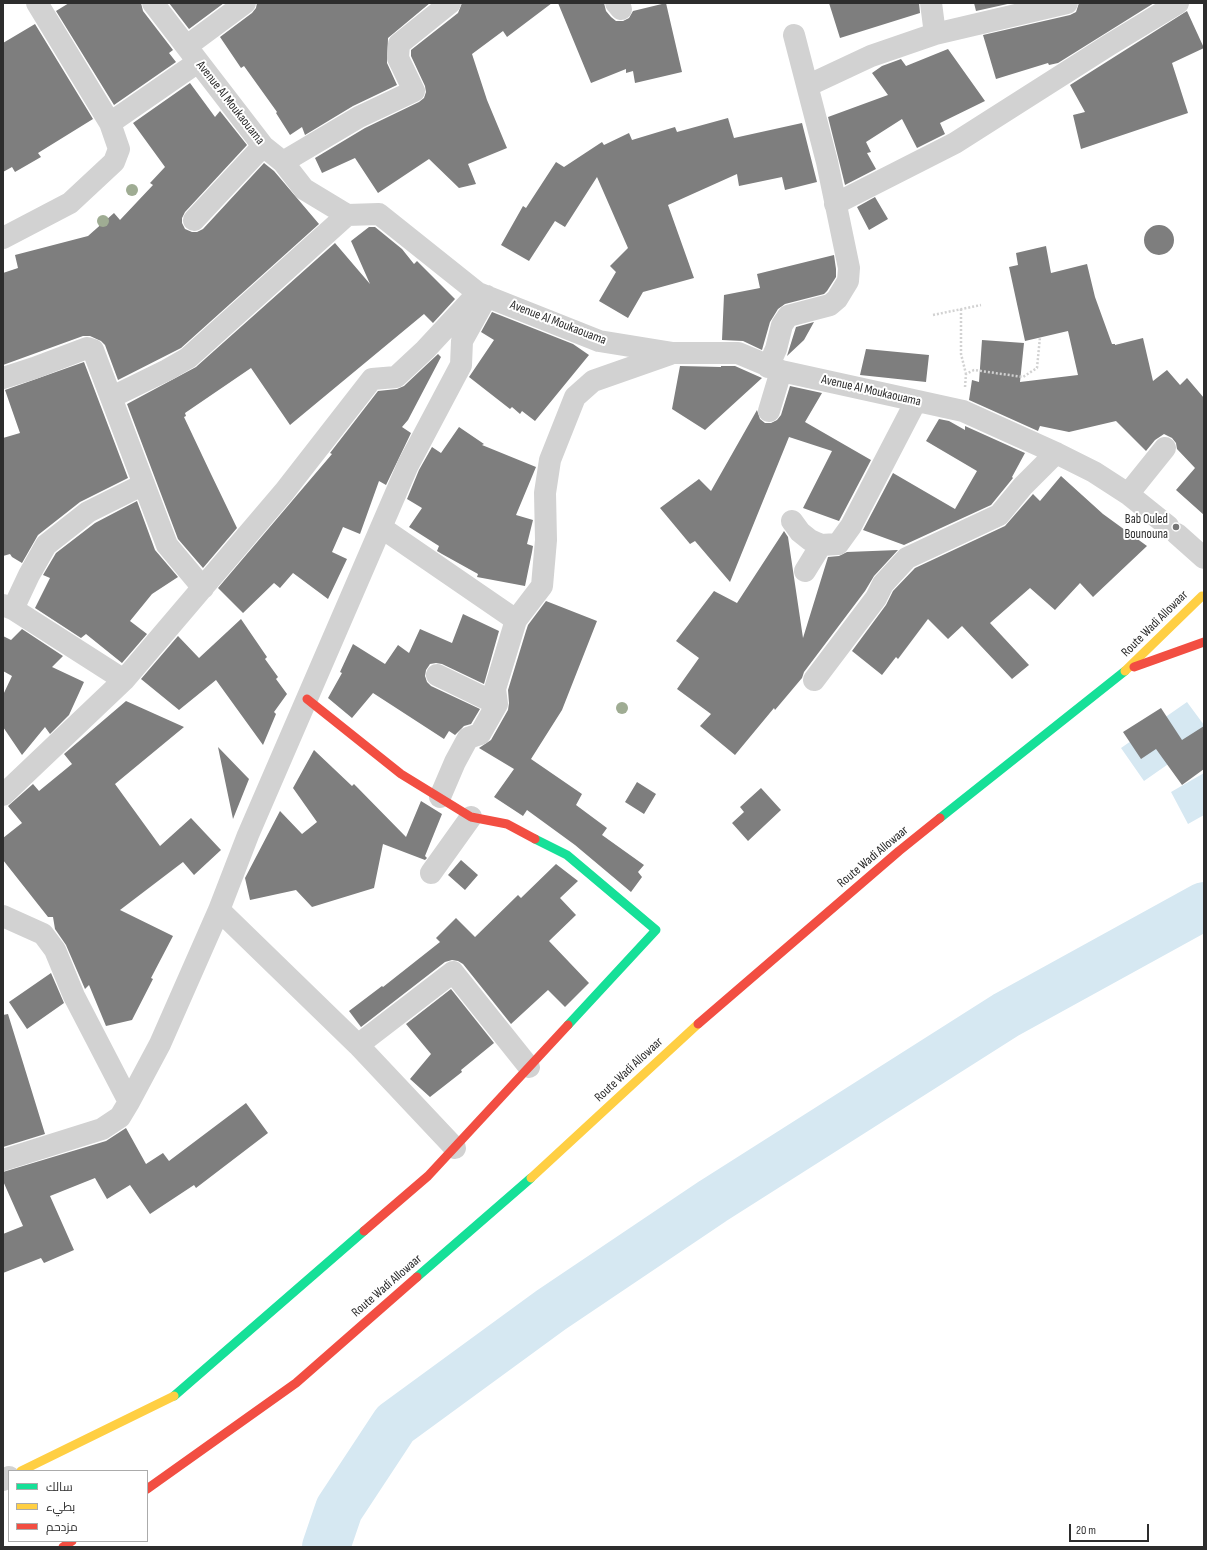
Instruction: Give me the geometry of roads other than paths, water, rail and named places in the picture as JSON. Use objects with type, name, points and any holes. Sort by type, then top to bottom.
[{"type":"street","points":[[3,238],[70,203],[114,162],[119,149],[110,123],[37,3]]},
{"type":"street","name":"Avenue Al Moukaouama","points":[[153,3],[263,146],[283,162],[304,189],[347,215],[379,214],[483,295],[599,341],[673,353],[738,353],[775,369],[963,411],[1094,472],[1128,494],[1204,558]]},
{"type":"street","points":[[110,123],[192,54],[245,3]]},
{"type":"street","points":[[283,162],[359,117],[414,91],[398,58],[398,44],[450,3]]},
{"type":"street","points":[[932,3],[935,34]]},
{"type":"street","points":[[808,85],[872,56],[935,34],[1066,3]]},
{"type":"street","points":[[835,204],[955,143],[1178,3]]},
{"type":"street","points":[[769,411],[775,369],[776,349],[782,325],[788,316],[830,305],[837,299],[848,281],[849,268],[827,162],[794,35]]},
{"type":"street","points":[[194,220],[263,146]]},
{"type":"street","points":[[112,397],[188,358],[347,215]]},
{"type":"street","points":[[3,1160],[102,1129],[120,1117],[129,1102],[160,1044],[219,910],[248,835],[408,465],[460,365],[462,341],[483,295]]},
{"type":"street","points":[[3,796],[124,680],[284,492],[372,379],[396,377],[483,295]]},
{"type":"street","points":[[3,378],[87,348],[93,350],[167,545],[203,588]]},
{"type":"street","points":[[440,797],[455,762],[468,738],[480,734],[497,704],[495,689],[516,620],[542,586],[546,540],[545,493],[550,460],[575,398],[593,381],[673,353]]},
{"type":"street","points":[[792,521],[800,532],[810,540],[821,545],[838,544],[851,526],[916,401]]},
{"type":"street","points":[[1128,494],[1165,448]]},
{"type":"street","points":[[814,680],[876,598],[883,584],[907,558],[999,515],[1023,486],[1056,453]]},
{"type":"street","points":[[124,680],[8,607],[46,545],[88,512],[144,484]]},
{"type":"street","points":[[382,528],[516,620]]},
{"type":"street","points":[[806,571],[821,545]]},
{"type":"street","points":[[1202,611],[1204,586]]},
{"type":"street","name":"Route Wadi Allowaar","points":[[148,1488],[296,1383],[567,1146],[684,1036],[893,856],[1128,669],[1202,596]]},
{"type":"street","name":"Route Wadi Allowaar","points":[[1128,669],[1204,642]]},
{"type":"street","points":[[437,675],[497,704]]},
{"type":"street","points":[[23,1470],[173,1397],[428,1176],[656,930],[567,855],[507,824],[471,817],[401,774],[307,699]]},
{"type":"street","points":[[431,873],[471,817]]},
{"type":"street","points":[[219,910],[358,1045],[455,1148]]},
{"type":"street","points":[[3,916],[44,934],[55,950],[74,996],[129,1102]]},
{"type":"street","points":[[358,1045],[453,972],[529,1067]]},
{"type":"waterway","points":[[326,1547],[339,1509],[395,1424],[551,1310],[713,1201],[1006,1015],[1204,906]]},
{"type":"place","name":"Bab Ouled Bounouna","points":[[1176,527]]}]
